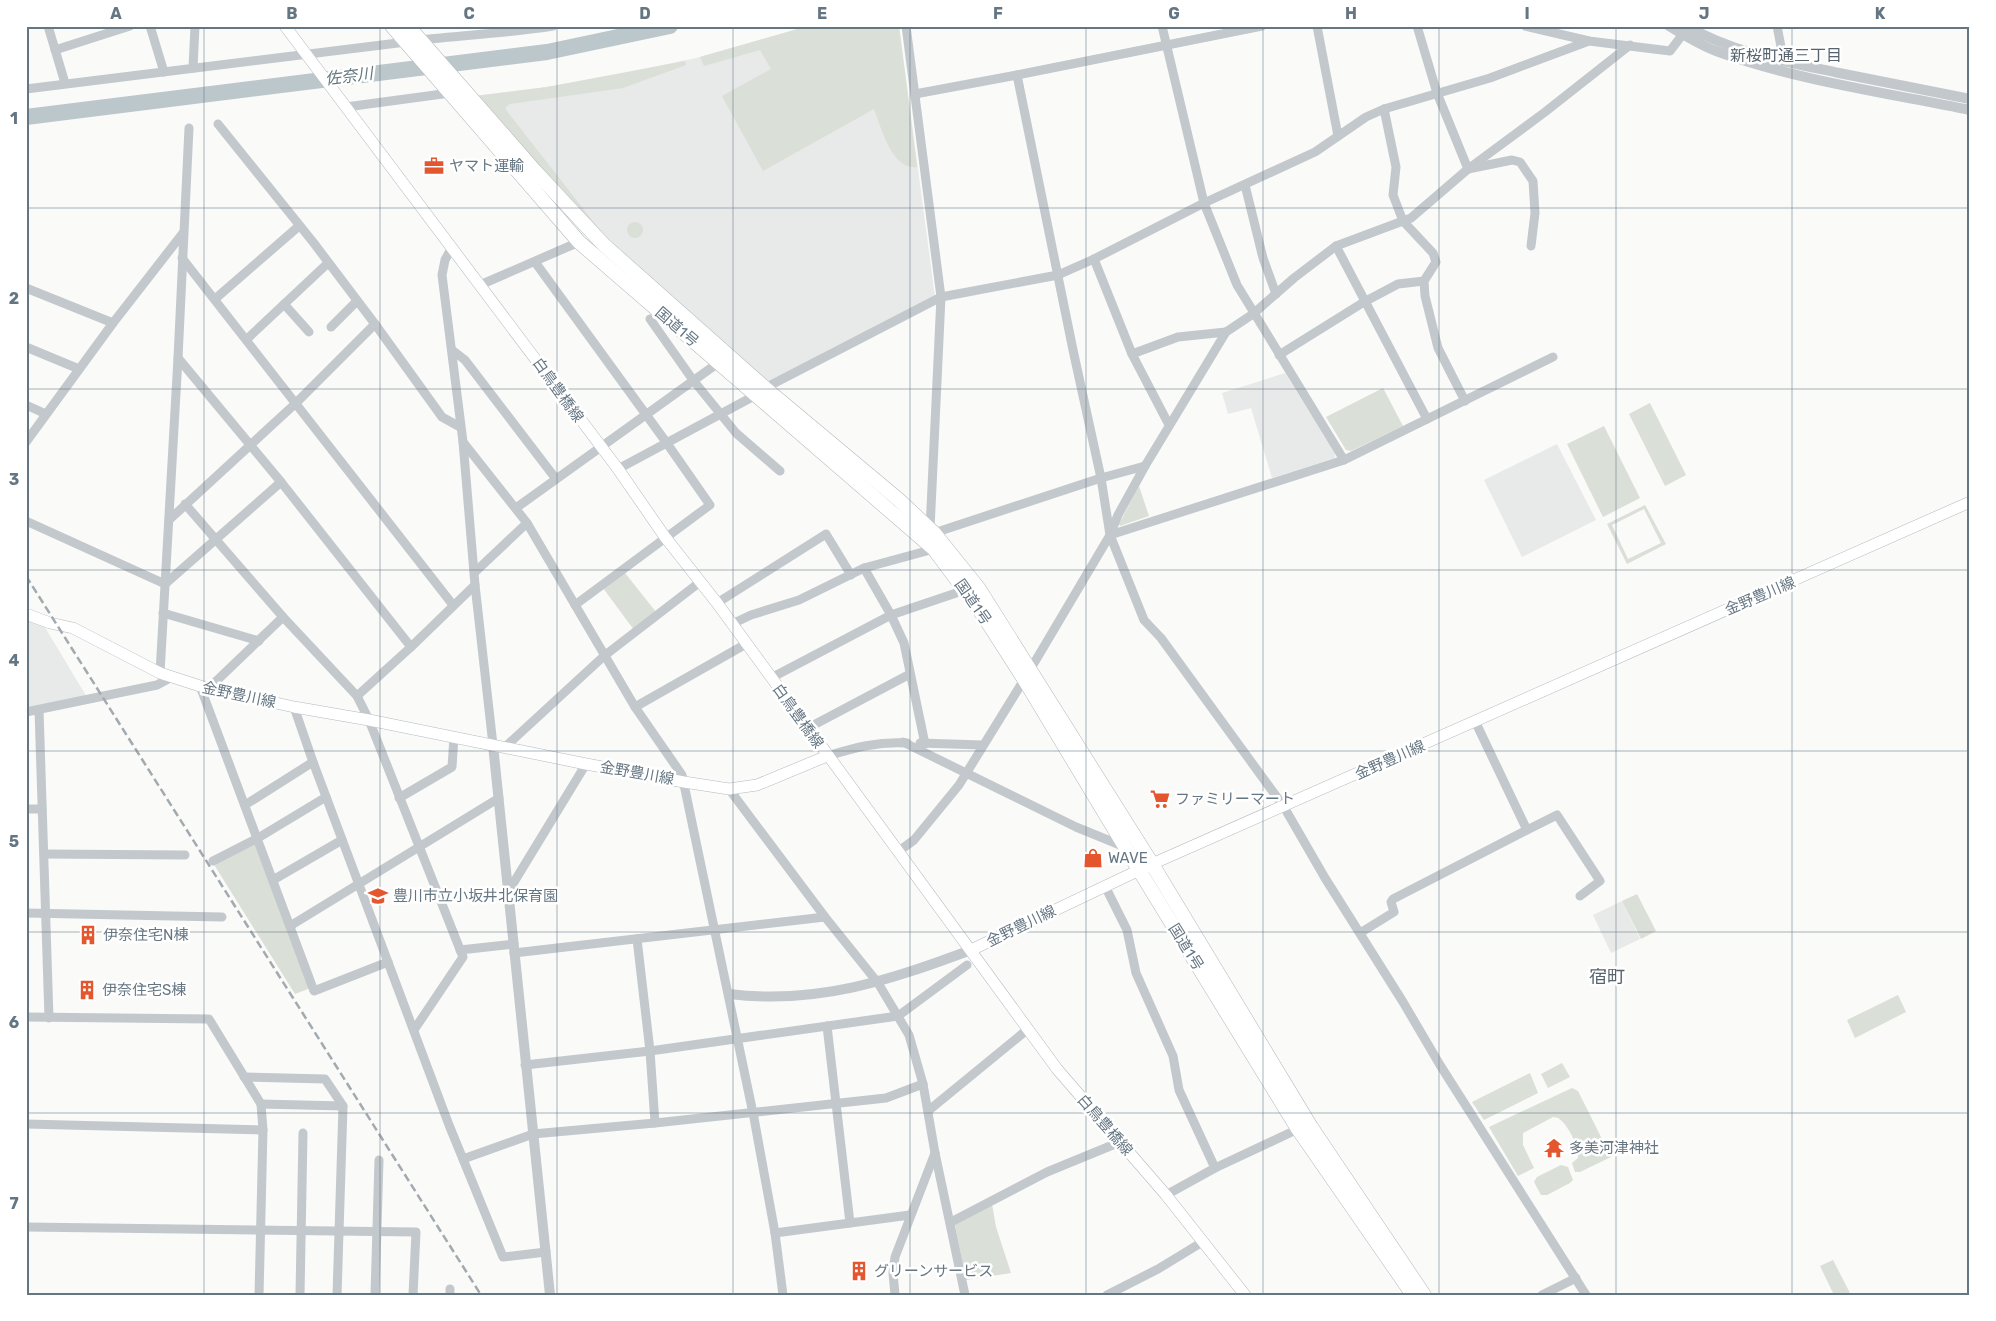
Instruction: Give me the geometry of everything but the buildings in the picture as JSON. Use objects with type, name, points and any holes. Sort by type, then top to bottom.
[{"type":"highway","name":"国道1号","points":[[392,26],[604,245],[760,392],[934,549],[1027,675],[1152,864],[1311,1128],[1424,1295]]},
{"type":"highway","name":"国道1号","points":[[408,26],[456,90],[579,242],[718,362],[760,392],[899,500],[932,531],[979,589],[1125,848],[1298,1129],[1413,1295]]},
{"type":"main road","name":"白鳥豊橋線","points":[[285,26],[618,469],[665,537],[717,603],[827,756]]},
{"type":"main road","name":"金野豊川線","points":[[26,614],[50,623],[73,628],[165,676],[205,687],[294,707],[684,782],[729,789],[757,784],[827,756],[971,950],[1152,864],[1970,502]]},
{"type":"main road","name":"白鳥豊橋線","points":[[971,950],[1057,1069],[1166,1195],[1245,1295]]},
{"type":"street","points":[[48,26],[65,83]]},
{"type":"street","points":[[55,50],[130,26]]},
{"type":"street","points":[[150,26],[164,72]]},
{"type":"street","points":[[193,68],[195,26]]},
{"type":"street","points":[[420,40],[553,26]]},
{"type":"street","points":[[906,26],[941,297],[932,531],[1145,466]]},
{"type":"street","points":[[1162,26],[1204,203],[1237,285],[1344,460]]},
{"type":"street","points":[[915,94],[1262,26]]},
{"type":"street","points":[[1316,26],[1338,136]]},
{"type":"street","points":[[1417,26],[1437,93],[1468,169]]},
{"type":"street","points":[[1525,26],[1589,41],[1670,51],[1685,30]]},
{"type":"street","points":[[1669,26],[1784,62],[1970,99]]},
{"type":"street","points":[[1777,26],[1784,62]]},
{"type":"street","points":[[1685,30],[1714,50],[1781,71],[1970,110]]},
{"type":"street","points":[[618,469],[941,297],[1058,275],[1094,259],[1204,203],[1315,152],[1366,116],[1490,78],[1589,41]]},
{"type":"street","points":[[26,89],[306,56],[406,42]]},
{"type":"street","points":[[899,851],[914,840],[966,774],[1110,535],[1118,515],[1145,466],[1226,332],[1254,314],[1294,278],[1336,246],[1410,218],[1468,169],[1546,112],[1630,46]]},
{"type":"street","points":[[1017,75],[1101,478],[1110,535],[1144,620],[1161,638],[1284,807],[1325,878],[1586,1295]]},
{"type":"street","points":[[346,107],[456,90]]},
{"type":"street","points":[[1384,109],[1396,167],[1393,196],[1403,221],[1433,253],[1436,262],[1424,281],[1425,296],[1438,348],[1465,401]]},
{"type":"street","points":[[218,124],[375,324],[442,417],[460,427]]},
{"type":"street","points":[[26,712],[157,685],[165,676],[163,613],[189,128]]},
{"type":"street","points":[[1468,169],[1512,160],[1520,162],[1533,181],[1535,213],[1531,246]]},
{"type":"street","points":[[1245,185],[1263,258],[1276,294]]},
{"type":"street","points":[[215,299],[299,226]]},
{"type":"street","points":[[26,442],[79,368],[183,232]]},
{"type":"street","points":[[480,285],[579,242]]},
{"type":"street","points":[[1336,246],[1427,419]]},
{"type":"street","points":[[452,247],[445,260],[442,275],[463,442],[475,585],[550,1295]]},
{"type":"street","points":[[182,258],[453,605]]},
{"type":"street","points":[[1094,259],[1132,354],[1169,425]]},
{"type":"street","points":[[534,262],[646,414],[710,505],[575,605]]},
{"type":"street","points":[[247,339],[328,263]]},
{"type":"street","points":[[1279,355],[1364,302],[1398,284],[1424,281]]},
{"type":"street","points":[[28,292],[113,323]]},
{"type":"street","points":[[331,327],[357,301]]},
{"type":"street","points":[[284,304],[308,332]]},
{"type":"street","points":[[650,319],[693,380],[736,433],[780,471]]},
{"type":"street","points":[[169,520],[250,443],[296,403],[375,324]]},
{"type":"street","points":[[1132,354],[1178,337],[1226,332]]},
{"type":"street","points":[[26,347],[79,368]]},
{"type":"street","points":[[452,350],[465,360],[556,479]]},
{"type":"street","points":[[1110,535],[1344,460],[1553,357]]},
{"type":"street","points":[[178,358],[250,443],[411,647]]},
{"type":"street","points":[[516,508],[718,362]]},
{"type":"street","points":[[26,406],[46,414]]},
{"type":"street","points":[[463,442],[527,523],[635,707],[682,775],[738,1039],[775,1233],[783,1295]]},
{"type":"street","points":[[165,584],[281,482]]},
{"type":"street","points":[[185,504],[217,538],[283,617],[357,696],[369,720],[462,957],[414,1030]]},
{"type":"street","points":[[26,521],[165,584]]},
{"type":"street","points":[[475,572],[527,523]]},
{"type":"street","points":[[717,603],[826,534],[851,575]]},
{"type":"street","points":[[732,624],[751,615],[799,600],[864,568],[934,549]]},
{"type":"street","points":[[864,568],[891,615],[904,643],[925,744]]},
{"type":"street","points":[[506,747],[604,656],[700,582]]},
{"type":"street","points":[[357,696],[475,585]]},
{"type":"street","points":[[771,678],[891,615],[965,590]]},
{"type":"street","points":[[163,613],[259,640]]},
{"type":"street","points":[[283,617],[205,687],[245,805],[314,991],[388,962]]},
{"type":"street","points":[[635,707],[746,644]]},
{"type":"street","points":[[808,728],[910,674]]},
{"type":"street","points":[[294,707],[342,840],[463,1160],[503,1257],[546,1252]]},
{"type":"street","points":[[39,710],[49,1018]]},
{"type":"street","points":[[1475,721],[1527,830]]},
{"type":"street","points":[[399,798],[452,767],[454,737]]},
{"type":"street","points":[[827,756],[875,743],[903,742],[982,746]]},
{"type":"street","points":[[903,742],[1076,827],[1125,848]]},
{"type":"street","points":[[245,805],[313,762]]},
{"type":"street","points":[[508,892],[586,764]]},
{"type":"street","points":[[729,789],[825,917],[878,983],[912,1043],[923,1084],[935,1153],[965,1295]]},
{"type":"street","points":[[213,861],[258,838],[326,797]]},
{"type":"street","points":[[290,926],[498,798]]},
{"type":"street","points":[[26,809],[42,809]]},
{"type":"street","points":[[1360,933],[1394,912],[1391,902],[1393,899],[1557,814],[1600,881],[1580,896]]},
{"type":"street","points":[[273,880],[342,840]]},
{"type":"street","points":[[44,854],[185,856]]},
{"type":"street","points":[[1105,886],[1127,930],[1136,973],[1173,1056],[1179,1090],[1215,1168]]},
{"type":"street","points":[[26,913],[222,917]]},
{"type":"street","points":[[460,950],[637,939],[825,917]]},
{"type":"street","points":[[637,939],[650,1051],[655,1123]]},
{"type":"street","points":[[729,994],[807,996],[878,983],[971,950]]},
{"type":"street","points":[[525,1064],[650,1051],[898,1016],[967,965]]},
{"type":"street","points":[[26,1018],[209,1019],[261,1104],[263,1130],[259,1295]]},
{"type":"street","points":[[827,1026],[850,1223]]},
{"type":"street","points":[[928,1111],[1028,1028]]},
{"type":"street","points":[[244,1077],[326,1079],[343,1106],[337,1295]]},
{"type":"street","points":[[463,1160],[533,1134],[886,1098],[923,1084]]},
{"type":"street","points":[[261,1104],[343,1106]]},
{"type":"street","points":[[26,1124],[263,1130]]},
{"type":"street","points":[[1166,1195],[1215,1168],[1298,1129]]},
{"type":"street","points":[[300,1295],[304,1133]]},
{"type":"street","points":[[951,1222],[1047,1172],[1120,1142]]},
{"type":"street","points":[[895,1295],[893,1273],[895,1257],[935,1153]]},
{"type":"street","points":[[375,1295],[379,1160]]},
{"type":"street","points":[[775,1233],[910,1215]]},
{"type":"street","points":[[26,1227],[416,1232],[413,1295]]},
{"type":"street","points":[[1107,1295],[1158,1269],[1204,1241]]},
{"type":"street","points":[[1542,1295],[1576,1278]]},
{"type":"shaded area","points":[[808,26],[899,26],[935,297],[767,383],[618,254],[474,96],[547,87],[620,74],[696,58]]},
{"type":"shaded area","points":[[808,26],[899,26],[917,167],[908,166],[894,155],[884,136],[874,109],[763,171],[722,96],[771,69],[760,50],[704,66],[700,57]]},
{"type":"shaded area","points":[[685,61],[686,65],[623,88],[510,104],[506,107],[506,110],[603,234],[601,236],[475,96],[547,87]]},
{"type":"shaded area","points":[[632,222],[638,222],[643,227],[641,236],[632,238],[627,233],[627,227]]},
{"type":"shaded area","points":[[1285,373],[1335,454],[1335,458],[1272,478],[1251,408],[1228,414],[1222,393]]},
{"type":"shaded area","points":[[1383,388],[1403,426],[1351,451],[1346,450],[1326,417]]},
{"type":"shaded area","points":[[1650,403],[1686,475],[1665,486],[1629,414]]},
{"type":"shaded area","points":[[1604,426],[1640,498],[1603,517],[1567,444]]},
{"type":"shaded area","points":[[1557,444],[1596,520],[1522,557],[1484,480]]},
{"type":"shaded area","points":[[1139,486],[1149,516],[1120,526],[1119,524]]},
{"type":"shaded area","points":[[1645,505],[1666,544],[1627,564],[1607,524]],"holes":[[[1644,509],[1661,543],[1628,559],[1612,525]]]},
{"type":"shaded area","points":[[625,573],[656,612],[634,630],[603,588]]},
{"type":"shaded area","points":[[26,617],[43,624],[88,699],[26,710]]},
{"type":"shaded area","points":[[254,843],[309,985],[308,989],[295,994],[213,863]]},
{"type":"shaded area","points":[[1637,894],[1656,931],[1641,939],[1622,901]]},
{"type":"shaded area","points":[[1622,901],[1640,939],[1611,953],[1593,915]]},
{"type":"shaded area","points":[[1898,995],[1906,1012],[1855,1038],[1847,1020]]},
{"type":"shaded area","points":[[1562,1063],[1570,1077],[1548,1088],[1541,1074]]},
{"type":"shaded area","points":[[1530,1073],[1538,1093],[1484,1120],[1472,1102]]},
{"type":"shaded area","points":[[1572,1088],[1578,1091],[1611,1157],[1580,1172],[1575,1172],[1572,1163],[1578,1158],[1578,1153],[1575,1142],[1562,1121],[1553,1117],[1523,1133],[1523,1145],[1534,1168],[1518,1176],[1489,1127]]},
{"type":"shaded area","points":[[1561,1165],[1568,1167],[1573,1180],[1547,1195],[1541,1195],[1534,1182],[1537,1177]]},
{"type":"shaded area","points":[[992,1204],[996,1227],[1011,1273],[966,1280],[955,1225],[957,1222]]},
{"type":"shaded area","points":[[1833,1260],[1851,1295],[1834,1295],[1820,1266]]},
{"type":"waterway","name":"佐奈川","points":[[26,117],[547,52],[670,26]]},
{"type":"railway","points":[[26,576],[481,1295]]},
{"type":"place","name":"ヤマト運輸","points":[[434,166]]},
{"type":"place","name":"ファミリーマート","points":[[1160,799]]},
{"type":"place","name":"WAVE","points":[[1093,858]]},
{"type":"place","name":"豊川市立小坂井北保育園","points":[[378,896]]},
{"type":"place","name":"伊奈住宅N棟","points":[[88,935]]},
{"type":"place","name":"伊奈住宅S棟","points":[[87,990]]},
{"type":"place","name":"多美河津神社","points":[[1554,1148]]},
{"type":"place","name":"グリーンサービス","points":[[859,1271]]},
{"type":"district","name":"新桜町通三丁目","points":[[1786,55]]},
{"type":"district","name":"宿町","points":[[1607,977]]}]
